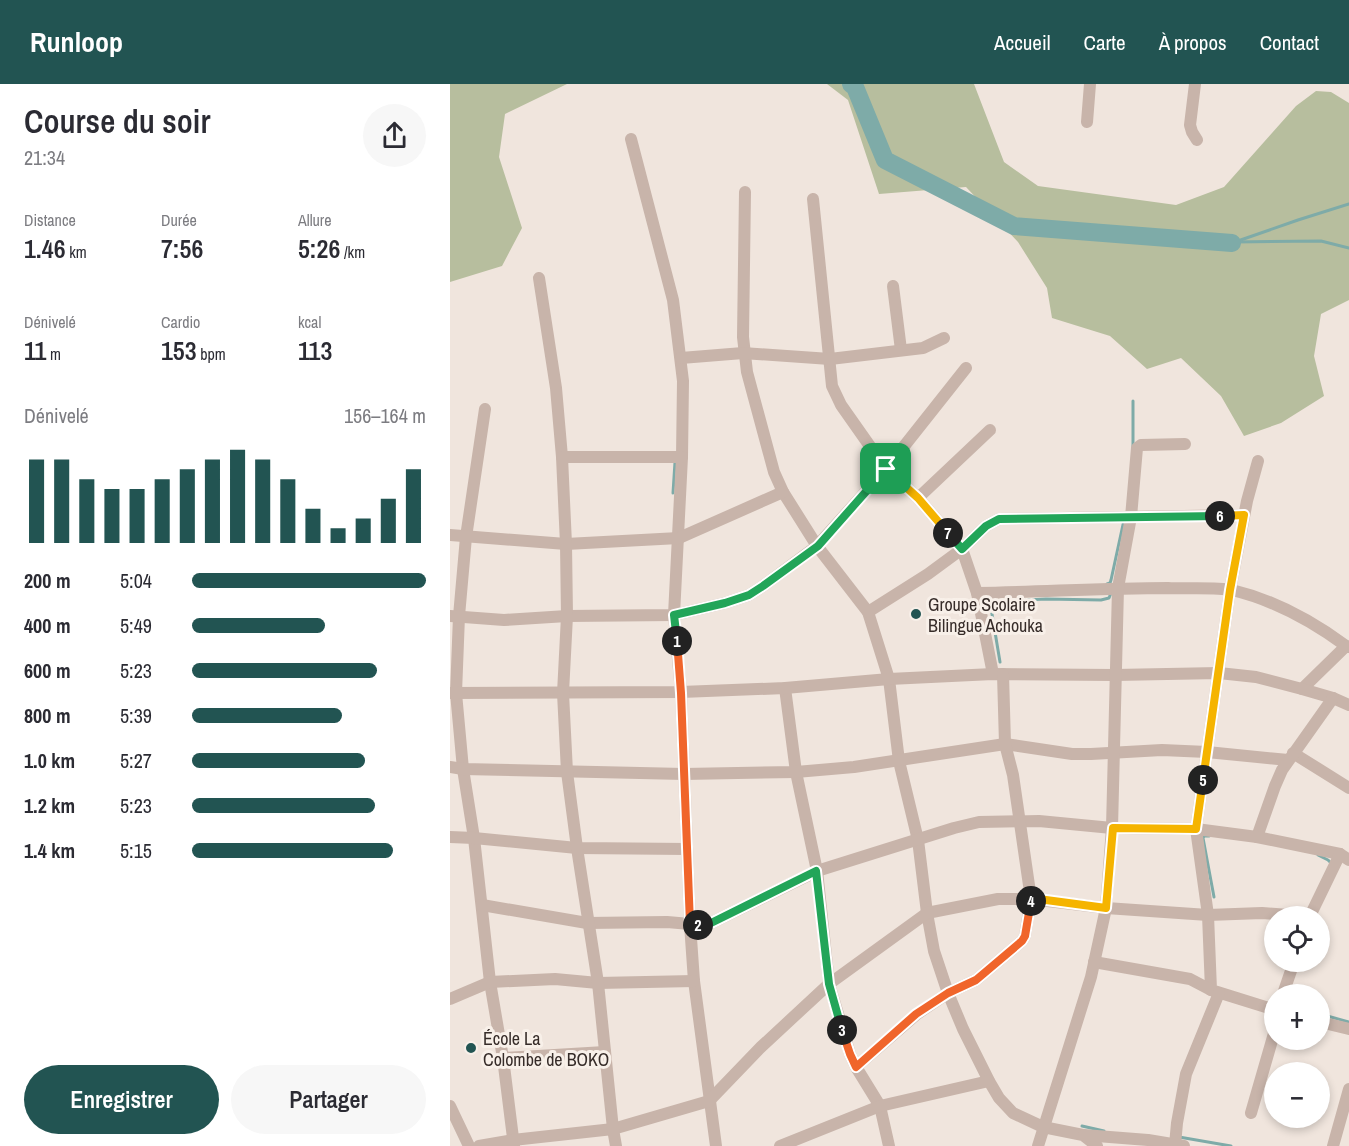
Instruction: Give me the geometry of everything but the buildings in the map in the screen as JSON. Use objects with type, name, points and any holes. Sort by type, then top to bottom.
[{"type":"street","points":[[1087,122],[1090,84]]},
{"type":"street","points":[[1195,84],[1190,125],[1197,140]]},
{"type":"street","points":[[632,139],[673,300],[683,381],[679,538],[674,615],[681,693],[694,981],[716,1146]]},
{"type":"street","points":[[745,192],[743,353],[771,461],[783,492],[818,546],[868,612],[889,679],[898,761],[918,840],[934,951],[948,993],[988,1081],[999,1098],[1013,1113],[1043,1127],[1083,1135],[1179,1145],[1177,1123],[1186,1074],[1215,992],[1208,915],[1196,829],[1230,590],[1244,515],[1258,461]]},
{"type":"street","points":[[813,199],[832,386],[841,405],[886,469],[918,498],[962,549],[977,593],[998,674],[1005,744],[1013,775],[1031,898],[1025,936],[1022,941],[976,980],[948,993],[916,1014],[856,1067]]},
{"type":"street","points":[[539,278],[555,388],[562,457],[567,616],[563,693],[567,772],[587,923],[598,983],[616,1146]]},
{"type":"street","points":[[893,286],[901,350]]},
{"type":"street","points":[[681,358],[743,353],[830,359],[923,348],[944,338]]},
{"type":"street","points":[[454,616],[515,620],[567,616],[674,615],[749,595],[818,546],[886,469],[966,368]]},
{"type":"street","points":[[485,409],[454,616],[453,693],[456,768],[474,838],[490,982],[514,1143]]},
{"type":"street","points":[[918,498],[990,430]]},
{"type":"street","points":[[1038,1146],[1094,962],[1106,908],[1113,828],[1118,588],[1131,517],[1138,446],[1185,444]]},
{"type":"street","points":[[562,457],[682,457]]},
{"type":"street","points":[[450,535],[566,544],[679,538],[783,492]]},
{"type":"street","points":[[868,612],[928,574],[962,549],[986,526],[999,519],[1244,515]]},
{"type":"street","points":[[977,593],[1118,588],[1230,590],[1261,599],[1321,628],[1348,646],[1302,689]]},
{"type":"street","points":[[453,693],[681,693],[998,674],[1219,673],[1256,677],[1333,698],[1349,705]]},
{"type":"street","points":[[785,688],[796,772],[816,871],[829,984],[850,1054],[880,1106],[889,1146]]},
{"type":"street","points":[[1257,837],[1275,786],[1291,757],[1333,698]]},
{"type":"street","points":[[456,768],[684,774],[796,772],[854,767],[1005,744],[1072,754],[1114,754],[1162,750],[1291,757],[1349,788]]},
{"type":"street","points":[[482,905],[587,923],[667,922],[700,926],[711,923],[816,871],[954,828],[979,822],[1039,821],[1113,828],[1196,829],[1257,837],[1344,857],[1316,906]]},
{"type":"street","points":[[450,837],[577,848],[687,849]]},
{"type":"street","points":[[479,1146],[613,1129],[710,1101],[761,1047],[829,984],[927,913],[998,899],[1031,898],[1106,908],[1208,915],[1264,913]]},
{"type":"street","points":[[1094,962],[1190,979],[1215,992],[1264,1007]]},
{"type":"street","points":[[450,999],[490,982],[555,979],[598,983],[694,981]]},
{"type":"street","points":[[1330,1024],[1349,1029]]},
{"type":"street","points":[[1251,1113],[1269,1050]]},
{"type":"street","points":[[503,1058],[605,1052]]},
{"type":"street","points":[[789,1144],[880,1106],[988,1081]]},
{"type":"street","points":[[1333,1146],[1349,1089]]},
{"type":"street","points":[[450,1106],[469,1146]]},
{"type":"street","points":[[1083,1135],[1097,1146]]},
{"type":"green space","points":[[450,84],[567,84],[505,114],[499,157],[522,228],[502,266],[450,282]]},
{"type":"green space","points":[[827,84],[974,84],[1004,162],[1038,186],[1176,205],[1224,187],[1296,106],[1316,91],[1331,92],[1349,103],[1349,300],[1321,314],[1314,356],[1324,396],[1281,423],[1244,436],[1221,396],[1181,358],[1147,369],[1110,336],[1052,318],[1047,288],[1018,242],[966,187],[879,194],[848,100]]},
{"type":"waterway","points":[[851,84],[855,87],[885,160],[1014,226],[1232,243]]},
{"type":"waterway","points":[[1232,243],[1349,204]]},
{"type":"waterway","points":[[1235,242],[1321,241],[1349,248]]},
{"type":"waterway","points":[[1133,401],[1133,448]]},
{"type":"waterway","points":[[673,493],[675,462]]},
{"type":"waterway","points":[[1107,584],[1111,580],[1124,520]]},
{"type":"waterway","points":[[1000,662],[990,602],[1046,599],[1101,600],[1109,598],[1111,593]]},
{"type":"waterway","points":[[1209,836],[1203,838],[1214,897]]},
{"type":"waterway","points":[[1318,855],[1330,862]]},
{"type":"waterway","points":[[1330,1017],[1349,1022]]},
{"type":"waterway","points":[[1082,1126],[1104,1131]]},
{"type":"waterway","points":[[1179,1137],[1231,1146]]},
{"type":"place","name":"Groupe Scolaire Bilingue Achouka","points":[[916,614]]},
{"type":"place","name":"École La Colombe de BOKO","points":[[471,1048]]},
{"type":"route","points":[[886,469],[918,498],[962,549],[986,526],[999,519],[1244,515],[1230,590],[1196,829],[1113,828],[1106,908],[1031,898],[1025,936],[1022,941],[976,980],[948,993],[916,1014],[856,1067],[829,984],[816,871],[711,923],[700,926],[690,924],[681,693],[674,615],[725,603],[749,595],[763,586],[818,546],[886,469]]}]
